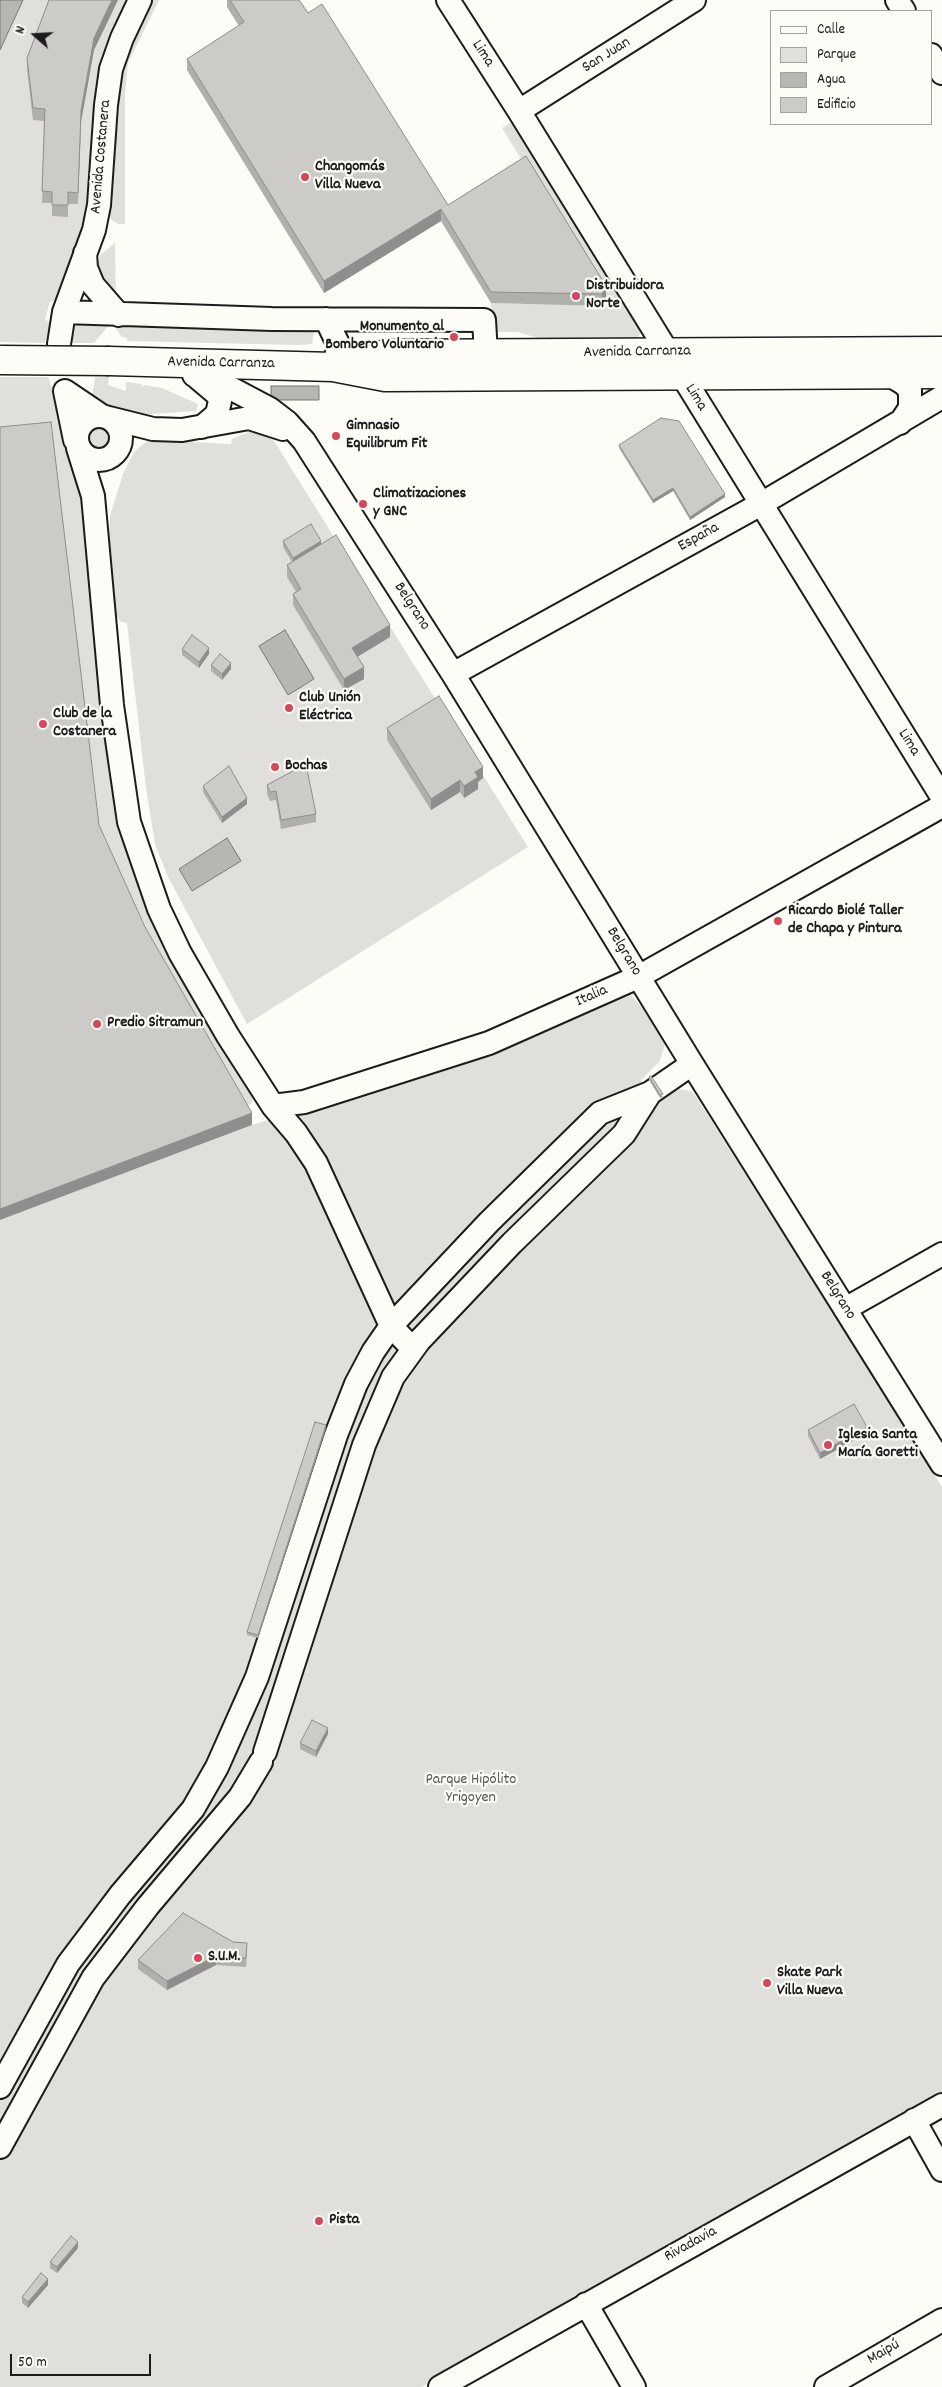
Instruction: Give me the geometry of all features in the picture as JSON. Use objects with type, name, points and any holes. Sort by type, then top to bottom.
[{"type":"main road","name":"Avenida Carranza","points":[[333,366],[386,354],[942,351]]},
{"type":"main road","name":"Avenida Carranza","points":[[0,360],[333,366],[385,377],[942,374]]},
{"type":"street","name":"Avenida Costanera","points":[[59,344],[64,312],[94,230],[99,205],[106,105],[111,69],[122,38],[140,0]]},
{"type":"street","name":"Lima","points":[[448,0],[519,111],[942,797]]},
{"type":"street","name":"San Juan","points":[[519,111],[694,0]]},
{"type":"street","points":[[932,57],[942,73]]},
{"type":"street","points":[[85,253],[86,268],[93,285],[119,315]]},
{"type":"street","points":[[64,312],[119,315],[326,319],[484,320],[486,354]]},
{"type":"street","points":[[326,319],[323,347],[333,366]]},
{"type":"street","points":[[163,363],[194,375],[217,394],[220,401],[217,414],[202,427]]},
{"type":"street","points":[[874,374],[893,377],[910,390],[910,408],[900,423]]},
{"type":"street","name":"Belgrano","points":[[194,375],[219,382],[270,409],[287,422],[304,440],[453,674],[638,977],[942,1464]]},
{"type":"street","points":[[115,453],[120,431],[106,417],[63,384],[77,444],[93,496],[112,705],[129,822],[159,909],[180,953],[228,1036],[273,1106],[296,1133],[316,1164],[392,1326],[414,1349]]},
{"type":"street","name":"España","points":[[453,674],[761,504],[942,397]]},
{"type":"street","points":[[77,444],[83,422],[106,417],[153,429],[182,430],[249,418],[278,426],[304,440]]},
{"type":"street","points":[[93,496],[101,476],[115,453],[127,440],[153,429]]},
{"type":"street","points":[[77,444],[92,460],[115,453]]},
{"type":"street","name":"Italia","points":[[273,1106],[304,1102],[489,1042],[638,977],[942,806]]},
{"type":"street","points":[[0,2087],[68,1964],[120,1895],[193,1809],[206,1789],[230,1741],[257,1678],[333,1445],[352,1393],[365,1367],[392,1326],[489,1222],[600,1113],[650,1093],[692,1064]]},
{"type":"street","points":[[0,2147],[93,1978],[148,1906],[240,1797],[263,1757],[364,1445],[393,1377],[414,1349],[512,1243],[624,1134],[650,1093]]},
{"type":"street","points":[[845,1310],[942,1254]]},
{"type":"street","points":[[230,1741],[240,1733],[252,1732],[262,1740],[263,1757]]},
{"type":"street","name":"Rivadavia","points":[[440,2387],[942,2105]]},
{"type":"street","points":[[914,2120],[942,2170]]},
{"type":"street","points":[[586,2304],[634,2387]]},
{"type":"street","name":"Maipú","points":[[826,2387],[942,2320]]},
{"type":"green space","points":[[23,0],[54,0],[45,121],[42,203],[77,204],[81,122],[94,50],[118,0],[130,0],[83,232],[56,301],[50,302],[45,319],[50,323],[45,343],[0,342],[0,50]]},
{"type":"green space","points":[[150,0],[159,0],[128,63],[125,95],[125,224],[119,224],[108,215],[108,191],[118,73]]},
{"type":"green space","points":[[513,121],[639,326],[640,334],[636,342],[553,342],[517,332],[493,332],[491,303],[602,306],[606,297],[502,128]]},
{"type":"green space","points":[[115,243],[116,304],[111,301],[97,266],[100,255]]},
{"type":"green space","points":[[78,323],[109,325],[94,343],[69,343],[73,328]]},
{"type":"green space","points":[[113,324],[314,331],[312,344],[299,345],[127,341],[127,338],[122,337]]},
{"type":"green space","points":[[0,377],[48,377],[64,419],[84,503],[101,704],[117,828],[157,929],[251,1092],[252,1103],[242,1109],[145,939],[0,637]]},
{"type":"green space","points":[[95,377],[109,377],[108,385],[126,391],[126,382],[141,384],[143,387],[144,385],[162,388],[198,404],[196,411],[136,414],[110,408],[92,398]]},
{"type":"green space","points":[[92,422],[105,422],[115,431],[115,445],[106,455],[92,455],[82,432]]},
{"type":"green space","name":"Club Unión Eléctrica","points":[[254,430],[274,441],[528,847],[247,1024],[168,877],[155,844],[146,788],[127,623],[121,622],[111,609],[108,559],[110,516],[123,474],[134,452],[152,437],[170,441],[231,444],[232,439]]},
{"type":"green space","name":"Parque Hipólito Yrigoyen","points":[[629,993],[648,1014],[665,1044],[660,1061],[641,1080],[657,1104],[662,1097],[678,1089],[691,1091],[697,1098],[942,1487],[942,2093],[421,2387],[0,2387],[0,1220],[252,1125],[488,1051]]},
{"type":"water","points":[[0,0],[23,0],[0,50]]},
{"type":"water","points":[[271,386],[319,386],[319,400],[271,400]]},
{"type":"water","points":[[285,630],[314,679],[288,695],[259,646]]},
{"type":"water","points":[[227,838],[241,861],[192,891],[179,869]]},
{"type":"building","points":[[49,0],[112,0],[94,38],[81,111],[78,193],[68,192],[68,205],[52,205],[52,192],[42,191],[45,109],[33,108],[27,58]]},
{"type":"building","points":[[230,0],[299,0],[308,13],[322,4],[448,205],[526,156],[606,286],[602,294],[491,292],[441,209],[324,281],[187,59],[244,22]]},
{"type":"building","points":[[661,418],[679,421],[725,494],[690,517],[673,488],[653,500],[619,445]]},
{"type":"building","name":"Predio Sitramun","points":[[51,422],[99,825],[145,927],[252,1113],[0,1209],[0,427]]},
{"type":"building","points":[[311,524],[321,541],[293,558],[283,541]]},
{"type":"building","points":[[336,535],[390,625],[352,648],[364,667],[344,679],[293,594],[301,589],[287,565]]},
{"type":"building","points":[[192,635],[209,648],[199,662],[182,649]]},
{"type":"building","points":[[220,654],[231,663],[222,674],[211,665]]},
{"type":"building","points":[[439,696],[483,767],[475,772],[478,777],[464,786],[460,780],[431,799],[387,728]]},
{"type":"building","points":[[306,764],[316,814],[281,820],[276,791],[270,792],[267,785]]},
{"type":"building","points":[[229,766],[247,798],[222,817],[203,786]]},
{"type":"building","points":[[651,1076],[663,1094],[660,1095],[649,1077]]},
{"type":"building","points":[[854,1404],[867,1427],[820,1453],[808,1430]]},
{"type":"building","points":[[315,1422],[326,1425],[258,1635],[247,1632]]},
{"type":"building","points":[[312,1720],[328,1728],[316,1751],[300,1743]]},
{"type":"building","name":"S.U.M.","points":[[183,1913],[233,1942],[247,1943],[246,1958],[216,1956],[167,1981],[138,1960]]},
{"type":"building","points":[[71,2236],[78,2242],[57,2267],[50,2262]]},
{"type":"building","points":[[41,2273],[48,2279],[28,2302],[22,2297]]},
{"type":"place","name":"Changomás Villa Nueva","points":[[305,177]]},
{"type":"place","name":"Distribuidora Norte","points":[[576,296]]},
{"type":"place","name":"Monumento al Bombero Voluntario","points":[[454,337]]},
{"type":"place","name":"Gimnasio Equilibrum Fit","points":[[336,436]]},
{"type":"place","name":"Climatizaciones y GNC","points":[[363,504]]},
{"type":"place","name":"Club Unión Eléctrica","points":[[289,708]]},
{"type":"place","name":"Club de la Costanera","points":[[43,724]]},
{"type":"place","name":"Bochas","points":[[275,767]]},
{"type":"place","name":"Ricardo Biolé Taller de Chapa y Pintura","points":[[778,921]]},
{"type":"place","name":"Predio Sitramun","points":[[97,1024]]},
{"type":"place","name":"Iglesia Santa María Goretti","points":[[828,1445]]},
{"type":"place","name":"S.U.M.","points":[[198,1958]]},
{"type":"place","name":"Skate Park Villa Nueva","points":[[767,1983]]},
{"type":"place","name":"Pista","points":[[319,2221]]}]
